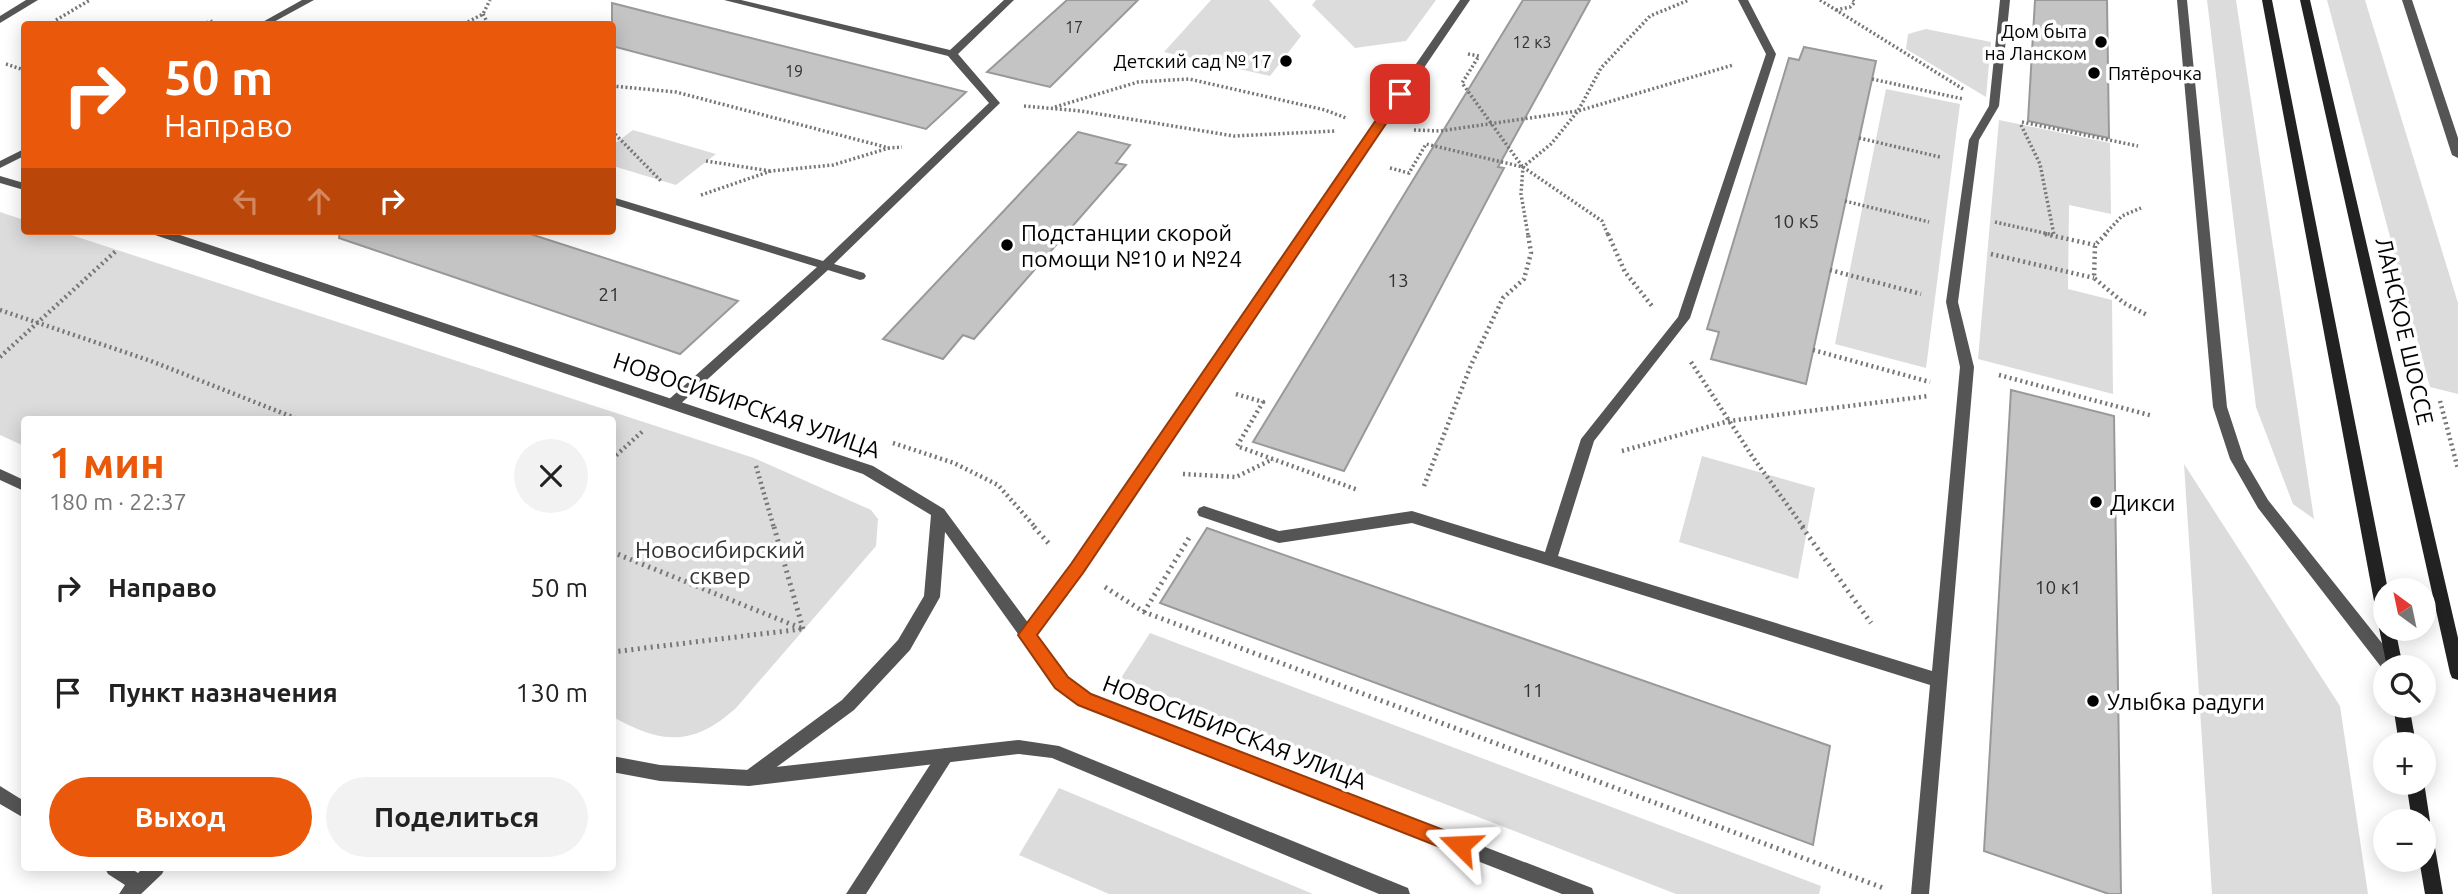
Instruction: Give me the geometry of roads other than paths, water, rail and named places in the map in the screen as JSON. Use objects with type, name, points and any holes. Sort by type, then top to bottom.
[{"type":"main road","points":[[2267,0],[2378,578]]},
{"type":"main road","name":"ЛАНСКОЕ ШОССЕ","points":[[2305,0],[2458,673]]},
{"type":"main road","points":[[2430,872],[2434,894]]},
{"type":"street","points":[[0,20],[33,0]]},
{"type":"street","points":[[270,21],[309,0]]},
{"type":"street","points":[[672,404],[825,265],[995,103],[952,54],[729,0]]},
{"type":"street","points":[[952,54],[1009,0]]},
{"type":"street","points":[[1027,635],[1077,568],[1465,0]]},
{"type":"street","points":[[1550,559],[1588,439],[1684,317],[1771,54],[1743,0]]},
{"type":"street","points":[[1920,894],[1967,367],[1952,302],[1973,140],[1994,106],[2005,0]]},
{"type":"street","points":[[2182,0],[2220,407],[2237,459],[2263,504],[2383,655]]},
{"type":"street","points":[[2407,0],[2458,155]]},
{"type":"street","points":[[0,165],[21,154]]},
{"type":"street","points":[[0,179],[21,186]]},
{"type":"street","points":[[616,201],[860,275]]},
{"type":"street","name":"НОВОСИБИРСКАЯ УЛИЦА","points":[[168,235],[868,470],[939,513],[1062,682],[1084,700],[1585,894]]},
{"type":"street","points":[[0,474],[21,484]]},
{"type":"street","points":[[1204,512],[1279,537],[1412,517],[1938,680]]},
{"type":"street","points":[[749,778],[848,705],[904,645],[932,597],[939,513]]},
{"type":"street","points":[[616,765],[660,774],[749,778],[1019,747],[1053,751],[1401,894]]},
{"type":"street","points":[[855,894],[945,756]]},
{"type":"street","points":[[0,794],[21,808]]},
{"type":"street","points":[[117,871],[133,889],[153,871]]},
{"type":"place","name":"Дом быта на Ланском","points":[[2101,42]]},
{"type":"place","name":"Детский сад № 17","points":[[1286,61]]},
{"type":"place","name":"Пятёрочка","points":[[2094,73]]},
{"type":"place","name":"Подстанции скорой помощи №10 и №24","points":[[1007,245]]},
{"type":"place","name":"Дикси","points":[[2096,502]]},
{"type":"place","name":"Улыбка радуги","points":[[2093,701]]},
{"type":"park label","name":"Новосибирский сквер","points":[[720,562]]}]
